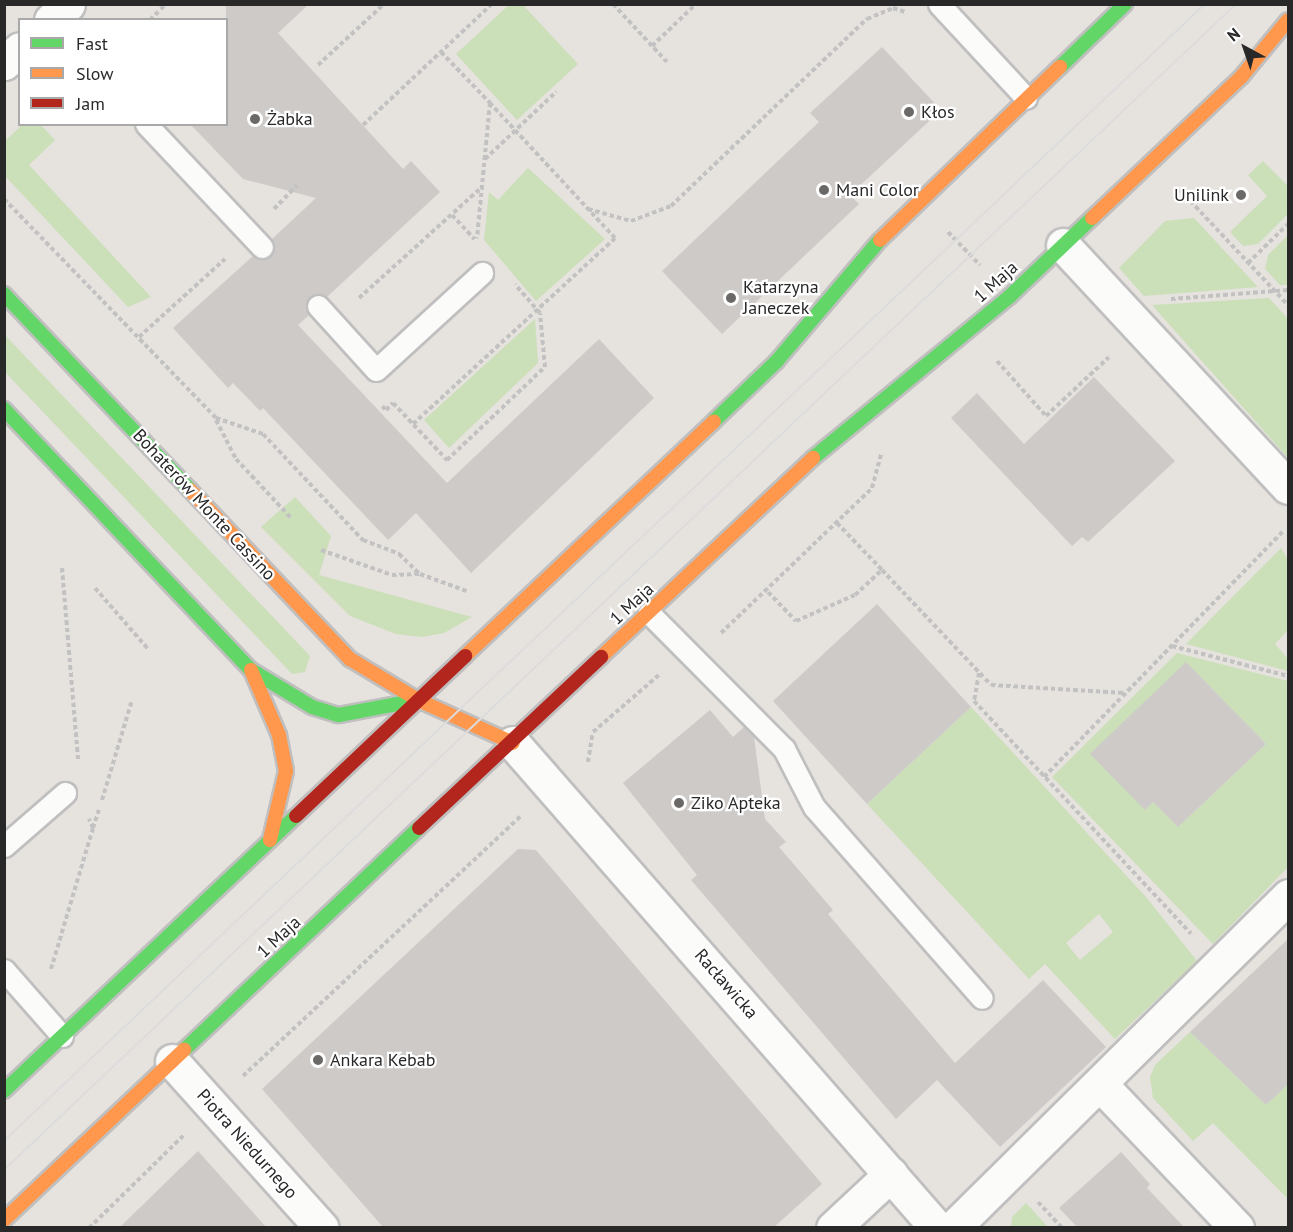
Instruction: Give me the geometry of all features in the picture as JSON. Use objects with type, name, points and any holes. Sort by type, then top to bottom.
[{"type":"street","points":[[53,18],[68,4]]},
{"type":"street","points":[[4,1091],[776,362],[918,201],[1026,98],[1112,9]]},
{"type":"street","name":"1 Maja","points":[[4,1220],[842,430],[1010,296],[1242,76],[1288,20]]},
{"type":"street","points":[[4,63],[18,51]]},
{"type":"street","points":[[1063,245],[1288,487]]},
{"type":"street","name":"Bohaterów Monte Cassino","points":[[4,294],[350,659],[418,700],[513,742]]},
{"type":"street","points":[[4,409],[250,670],[312,707],[339,715],[418,700]]},
{"type":"street","points":[[250,670],[279,735],[286,771],[270,840]]},
{"type":"street","name":"Racławicka","points":[[513,742],[937,1227]]},
{"type":"street","points":[[953,1227],[1288,896]]},
{"type":"street","name":"Piotra Niedurnego","points":[[172,1061],[322,1227]]},
{"type":"street","points":[[1100,1084],[1237,1227]]},
{"type":"street","points":[[833,1227],[891,1174]]},
{"type":"lane","points":[[939,4],[1026,98]]},
{"type":"lane","points":[[148,126],[262,247]]},
{"type":"lane","points":[[318,306],[376,370],[482,273]]},
{"type":"lane","points":[[649,613],[784,749],[814,807],[982,998]]},
{"type":"lane","points":[[4,846],[65,793]]},
{"type":"lane","points":[[4,970],[62,1036]]},
{"type":"path","points":[[152,18],[166,4]]},
{"type":"path","points":[[318,65],[384,4]]},
{"type":"path","points":[[363,125],[492,4]]},
{"type":"path","points":[[613,4],[667,62]]},
{"type":"path","points":[[652,46],[696,4]]},
{"type":"path","points":[[588,209],[631,221],[671,206],[867,19],[893,8],[911,17]]},
{"type":"path","points":[[413,424],[615,238],[441,52]]},
{"type":"path","points":[[485,159],[556,92]]},
{"type":"path","points":[[452,214],[477,242],[490,103]]},
{"type":"path","points":[[1171,197],[1187,182]]},
{"type":"path","points":[[267,220],[297,185]]},
{"type":"path","points":[[332,323],[482,187]]},
{"type":"path","points":[[1179,190],[1288,305]]},
{"type":"path","points":[[4,199],[216,418],[236,459],[291,518]]},
{"type":"path","points":[[918,201],[1010,296]]},
{"type":"path","points":[[1248,263],[1288,224]]},
{"type":"path","points":[[378,402],[386,410],[393,403],[447,460],[545,367],[537,309],[507,276]]},
{"type":"path","points":[[994,358],[1046,416],[1130,315],[1288,290]]},
{"type":"path","points":[[985,365],[1002,352]]},
{"type":"path","points":[[216,418],[262,434],[363,540],[399,554],[420,574]]},
{"type":"path","points":[[582,767],[588,761],[586,750],[593,732],[646,683],[690,654],[768,592],[872,488],[880,454],[889,447]]},
{"type":"path","points":[[837,523],[991,685],[1125,693]]},
{"type":"path","points":[[1044,777],[1288,525]]},
{"type":"path","points":[[321,550],[392,575],[420,574],[479,593]]},
{"type":"path","points":[[62,568],[79,769]]},
{"type":"path","points":[[768,592],[796,621],[855,595],[882,570]]},
{"type":"path","points":[[95,588],[148,649]]},
{"type":"path","points":[[1171,646],[1288,676]]},
{"type":"path","points":[[979,672],[974,701],[1220,965]]},
{"type":"path","points":[[115,764],[132,700]]},
{"type":"path","points":[[70,908],[93,828],[85,809]]},
{"type":"path","points":[[233,1082],[528,812]]},
{"type":"path","points":[[89,1227],[189,1128]]},
{"type":"path","points":[[1049,1214],[1062,1227]]},
{"type":"green space","points":[[510,4],[523,5],[578,64],[517,120],[456,54]]},
{"type":"green space","points":[[21,126],[42,126],[55,140],[29,165],[151,297],[128,307],[5,176],[5,141]]},
{"type":"green space","points":[[1263,161],[1288,186],[1288,214],[1258,244],[1243,246],[1230,232],[1267,196],[1248,175]]},
{"type":"green space","points":[[528,168],[605,239],[536,301],[484,240],[489,192],[498,200]]},
{"type":"green space","points":[[1194,218],[1258,287],[1144,296],[1119,268],[1165,221]]},
{"type":"green space","points":[[1288,235],[1288,285],[1280,285],[1265,269],[1268,255]]},
{"type":"green space","points":[[1269,298],[1288,319],[1288,458],[1152,305]]},
{"type":"green space","points":[[535,319],[538,363],[449,448],[424,420]]},
{"type":"green space","points":[[4,334],[310,656],[305,672],[292,674],[5,372]]},
{"type":"green space","points":[[295,497],[331,536],[319,575],[472,617],[444,633],[422,637],[396,634],[350,616],[261,527]]},
{"type":"green space","points":[[1281,548],[1288,560],[1288,630],[1275,644],[1288,659],[1288,671],[1186,644]]},
{"type":"green space","points":[[1177,653],[1288,681],[1288,867],[1213,944],[1052,777]],"holes":[[[1187,663],[1266,744],[1178,827],[1153,802],[1145,810]]]},
{"type":"green space","points":[[971,707],[1146,897],[1197,961],[1115,1039],[1045,964],[1029,979],[867,804]],"holes":[[[1099,914],[1113,932],[1080,960],[1066,943]]]},
{"type":"green space","points":[[1190,1032],[1266,1105],[1288,1084],[1288,1199],[1213,1123],[1193,1141],[1153,1098],[1150,1077],[1155,1065]]},
{"type":"green space","points":[[1026,1203],[1048,1227],[1011,1227],[1012,1217]]},
{"type":"building","points":[[226,4],[309,4],[278,33],[403,169],[411,161],[440,192],[327,297],[309,297],[309,315],[298,325],[447,483],[599,339],[654,398],[471,573],[416,513],[388,540],[263,408],[260,411],[233,383],[228,388],[173,328],[253,256],[270,257],[272,239],[316,198],[243,179],[192,126],[228,126],[228,18],[226,18]]},
{"type":"building","points":[[882,47],[941,110],[850,195],[859,204],[722,334],[662,271],[819,122],[810,113]]},
{"type":"building","points":[[1094,377],[1175,461],[1088,542],[1082,537],[1072,546],[951,418],[977,393],[1024,444]]},
{"type":"building","points":[[877,604],[971,707],[867,804],[773,701]]},
{"type":"building","points":[[1186,662],[1266,744],[1178,827],[1153,802],[1145,810],[1090,754]]},
{"type":"building","points":[[710,710],[733,737],[744,727],[754,737],[765,819],[786,842],[779,847],[833,910],[828,914],[955,1063],[1043,980],[1106,1047],[1000,1147],[937,1080],[896,1119],[691,880],[697,875],[623,783]]},
{"type":"building","points":[[518,849],[536,850],[822,1184],[774,1227],[383,1227],[262,1089]]},
{"type":"building","points":[[1288,939],[1288,1084],[1266,1105],[1190,1032]]},
{"type":"building","points":[[198,1151],[266,1227],[120,1227]]},
{"type":"building","points":[[1121,1152],[1150,1184],[1147,1188],[1184,1227],[1077,1227],[1059,1208]]},
{"type":"tram line","points":[[4,1141],[1205,4]]},
{"type":"tram line","points":[[4,1170],[1236,4]]},
{"type":"traffic: fast","points":[[1060,67],[1125,4]]},
{"type":"traffic: fast","points":[[813,458],[1010,296],[1092,218]]},
{"type":"traffic: fast","points":[[714,421],[776,362],[880,240]]},
{"type":"traffic: fast","points":[[4,294],[190,490]]},
{"type":"traffic: fast","points":[[4,409],[251,670],[312,707],[339,715],[418,700]]},
{"type":"traffic: fast","points":[[4,1091],[296,816]]},
{"type":"traffic: fast","points":[[184,1050],[419,828]]},
{"type":"traffic: slow","points":[[1092,218],[1242,76],[1288,20]]},
{"type":"traffic: slow","points":[[880,240],[1060,67]]},
{"type":"traffic: slow","points":[[465,656],[714,421]]},
{"type":"traffic: slow","points":[[601,657],[813,458]]},
{"type":"traffic: slow","points":[[190,490],[350,659],[418,700],[513,743]]},
{"type":"traffic: slow","points":[[251,670],[279,735],[286,771],[270,840]]},
{"type":"traffic: slow","points":[[4,1220],[184,1050]]},
{"type":"traffic: jam","points":[[296,816],[465,656]]},
{"type":"traffic: jam","points":[[419,828],[601,657]]},
{"type":"place","name":"Kłos","points":[[909,112]]},
{"type":"place","name":"Żabka","points":[[255,119]]},
{"type":"place","name":"Mani Color","points":[[824,190]]},
{"type":"place","name":"Unilink","points":[[1241,195]]},
{"type":"place","name":"Katarzyna Janeczek","points":[[731,298]]},
{"type":"place","name":"Ziko Apteka","points":[[679,803]]},
{"type":"place","name":"Ankara Kebab","points":[[318,1060]]}]
